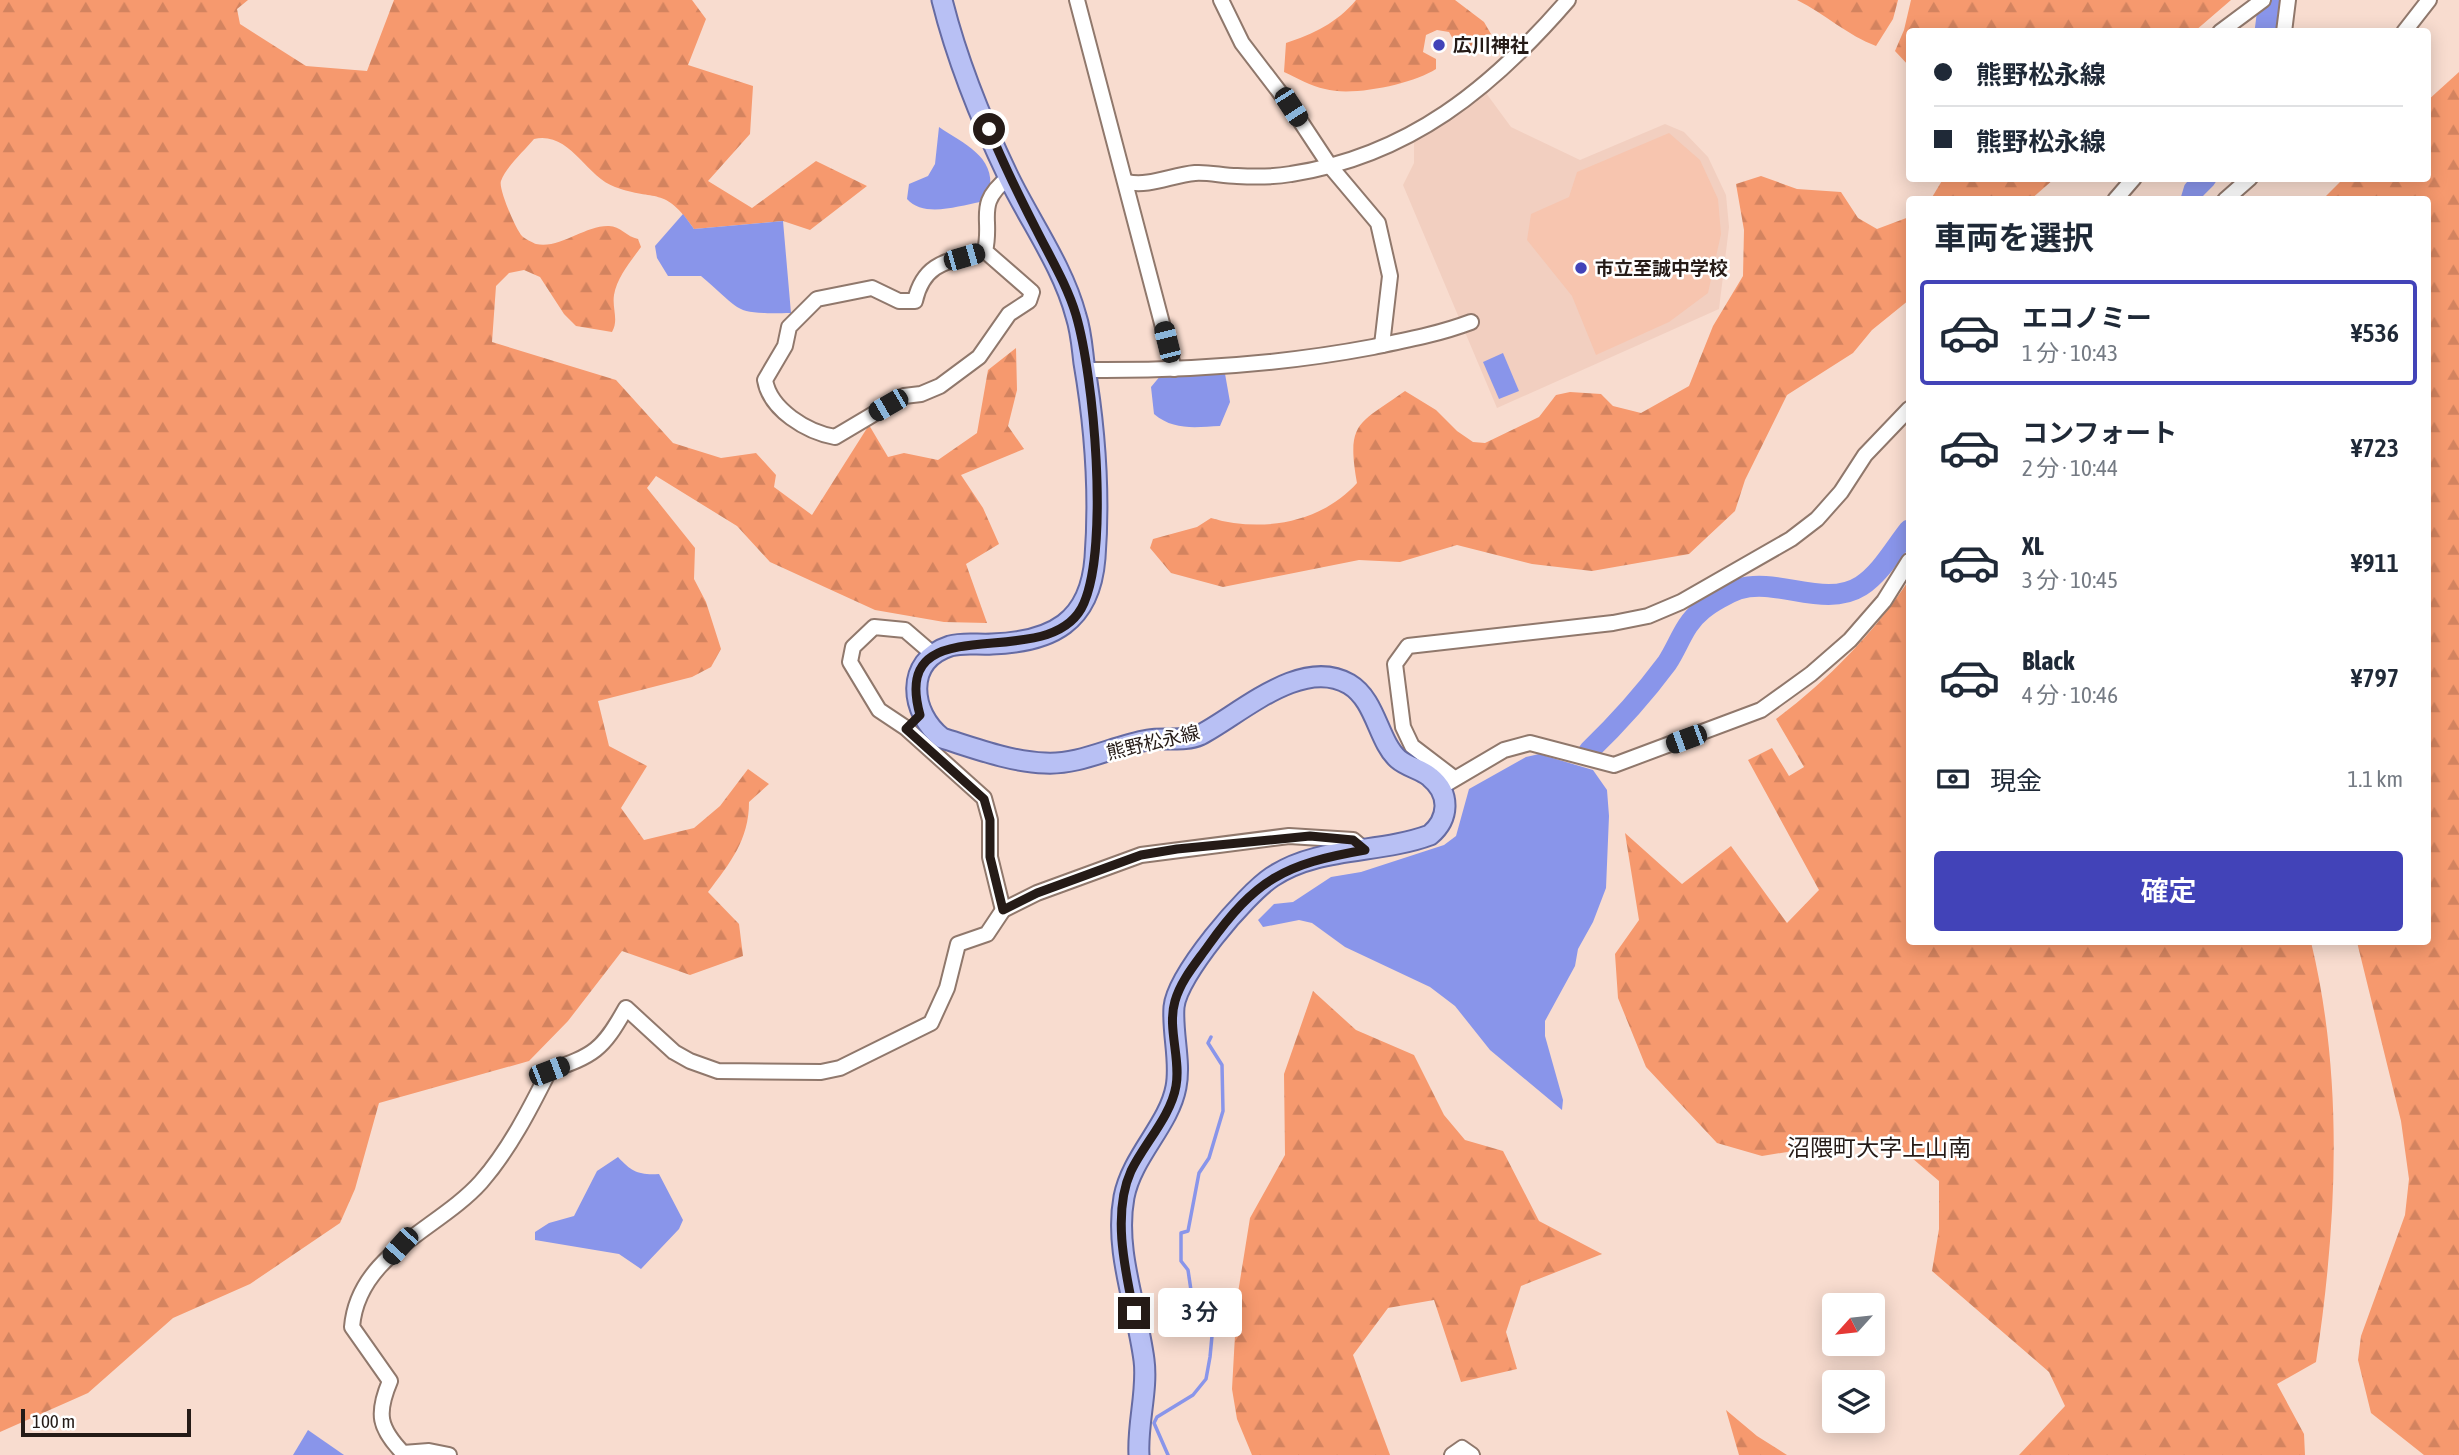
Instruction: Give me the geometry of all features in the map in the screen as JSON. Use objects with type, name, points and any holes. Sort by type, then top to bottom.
[{"type":"main road","points":[[920,715],[916,699],[917,682],[923,667],[934,655],[948,647],[964,643],[991,644],[1046,636],[1068,624],[1084,605],[1094,568],[1098,523],[1093,425],[1076,316],[1061,277],[1009,177],[959,56],[942,0]]},
{"type":"main road","name":"熊野松永線","points":[[920,715],[929,728],[942,738],[1045,764],[1081,759],[1148,740],[1199,736],[1252,700],[1305,679],[1324,678],[1349,684],[1363,698],[1380,723],[1397,758],[1448,784]]},
{"type":"main road","points":[[1139,1455],[1144,1362],[1125,1260],[1124,1199],[1131,1172],[1176,1087],[1174,1003],[1189,973],[1219,931],[1272,877],[1319,858],[1430,835],[1441,826],[1448,784]]},
{"type":"street","points":[[1077,0],[1174,369]]},
{"type":"street","points":[[1221,0],[1242,43],[1291,107],[1330,166],[1378,223],[1384,245],[1389,296],[1382,345]]},
{"type":"street","points":[[1127,182],[1138,184],[1196,173],[1237,177],[1288,174],[1330,166],[1402,141],[1451,112],[1492,76],[1568,0]]},
{"type":"street","points":[[2225,28],[2263,0]]},
{"type":"street","points":[[2284,28],[2288,0]]},
{"type":"street","points":[[2407,28],[2429,0]]},
{"type":"street","points":[[985,251],[989,237],[985,208],[999,185],[1009,177]]},
{"type":"street","points":[[2118,196],[2131,182]]},
{"type":"street","points":[[2230,196],[2245,182]]},
{"type":"street","points":[[985,251],[1032,292],[1029,300],[1009,314],[979,357],[940,386],[921,394],[904,396],[835,437],[820,435],[800,425],[767,394],[765,380],[785,346],[789,327],[817,299],[872,288],[899,301],[915,302],[920,281],[933,268],[985,251]]},
{"type":"street","points":[[1085,370],[1174,369],[1309,359],[1434,334],[1471,322]]},
{"type":"street","points":[[1906,413],[1865,455],[1841,492],[1817,519],[1791,539],[1681,602],[1648,615],[1613,622],[1408,646],[1395,664],[1403,727],[1412,746],[1448,784],[1504,750],[1530,743],[1614,765],[1761,710],[1811,674],[1850,640],[1884,601],[1906,566]]},
{"type":"street","points":[[934,655],[905,630],[874,627],[853,647],[850,662],[863,688],[879,710],[906,729],[984,799],[990,820],[990,857],[1003,910]]},
{"type":"street","points":[[906,729],[920,715]]},
{"type":"street","points":[[449,1455],[429,1451],[403,1453],[387,1436],[380,1418],[390,1381],[352,1327],[353,1314],[372,1279],[400,1246],[481,1181],[527,1114],[549,1071],[583,1059],[602,1046],[626,1008],[674,1052],[718,1071],[794,1073],[840,1068],[931,1023],[947,988],[958,944],[987,934],[1003,910],[1037,893],[1141,855],[1177,849],[1310,836],[1353,840],[1365,850]]},
{"type":"street","points":[[1452,1455],[1462,1448],[1472,1455]]},
{"type":"shaded area","name":"市立至誠中学校","points":[[1486,93],[1511,127],[1580,160],[1665,124],[1684,132],[1708,157],[1726,195],[1729,227],[1719,309],[1497,408],[1403,185],[1414,163],[1414,142]]},
{"type":"shaded area","points":[[1669,133],[1700,160],[1718,199],[1721,234],[1708,293],[1669,322],[1596,355],[1572,296],[1527,240],[1531,214],[1569,197],[1577,172]]},
{"type":"green space","points":[[0,0],[248,0],[237,9],[240,24],[306,66],[367,71],[394,0],[692,0],[706,19],[688,65],[753,86],[750,134],[708,181],[752,208],[816,161],[867,186],[810,230],[783,221],[694,229],[684,215],[667,200],[615,187],[605,182],[558,142],[547,138],[534,139],[501,181],[508,209],[522,236],[536,244],[545,245],[591,229],[609,226],[638,239],[641,247],[618,282],[612,332],[576,326],[564,314],[540,277],[524,270],[509,273],[496,286],[492,342],[616,380],[673,443],[721,458],[756,453],[776,475],[774,487],[812,515],[869,425],[888,457],[904,453],[938,460],[977,433],[988,370],[1016,348],[1017,390],[1008,426],[1024,449],[961,475],[983,508],[999,544],[966,564],[987,623],[944,622],[875,610],[770,562],[737,526],[656,476],[647,488],[695,548],[694,579],[706,602],[721,649],[711,667],[692,677],[598,701],[609,746],[647,766],[621,808],[644,840],[694,828],[720,806],[748,769],[769,784],[749,802],[742,840],[731,861],[708,892],[739,924],[743,956],[690,975],[622,951],[568,1021],[529,1061],[379,1103],[355,1189],[340,1223],[250,1284],[173,1318],[88,1393],[0,1432]]},
{"type":"green space","points":[[1356,0],[1455,0],[1484,22],[1491,34],[1469,47],[1458,48],[1449,32],[1437,30],[1426,35],[1423,52],[1436,59],[1436,69],[1413,80],[1382,88],[1337,91],[1315,86],[1284,72],[1286,43],[1324,27]]},
{"type":"green space","points":[[1797,0],[1898,0],[1893,19],[1876,46]]},
{"type":"green space","points":[[1911,0],[2231,0],[2198,28],[1906,28],[1906,63],[1895,51],[1904,30]]},
{"type":"green space","points":[[2459,72],[2459,1455],[2424,1455],[2371,1413],[2358,1360],[2361,1336],[2405,1215],[2409,1179],[2401,1121],[2358,945],[2431,945],[2431,196],[2326,196],[2340,182],[2431,182],[2431,97]]},
{"type":"green space","points":[[1761,176],[1797,189],[1841,192],[1858,218],[1877,229],[1906,218],[1906,302],[1872,330],[1853,353],[1787,395],[1745,480],[1735,511],[1689,554],[1592,571],[1532,564],[1457,545],[1400,562],[1359,560],[1223,587],[1171,573],[1150,548],[1153,539],[1197,527],[1211,518],[1270,524],[1308,516],[1326,507],[1357,483],[1353,447],[1360,426],[1405,391],[1436,410],[1457,431],[1473,442],[1485,443],[1539,417],[1556,395],[1570,392],[1601,394],[1613,406],[1641,413],[1689,386],[1713,326],[1743,276],[1744,230],[1736,184]]},
{"type":"green space","points":[[1942,182],[2051,182],[2034,196],[1933,196]]},
{"type":"green space","points":[[1906,584],[1906,945],[2312,945],[2322,993],[2333,1098],[2334,1151],[2329,1257],[2316,1362],[2277,1384],[2304,1434],[2305,1455],[2019,1455],[2065,1406],[2049,1372],[1932,1271],[1939,1229],[1939,1181],[1899,1147],[1848,1142],[1762,1156],[1717,1143],[1646,1067],[1618,998],[1615,954],[1639,920],[1625,833],[1682,884],[1731,846],[1787,923],[1819,890],[1748,760],[1772,748],[1789,776],[1804,767],[1776,719],[1848,656]]},
{"type":"green space","points":[[1313,991],[1356,1030],[1414,1055],[1444,1115],[1465,1140],[1503,1151],[1539,1221],[1602,1254],[1521,1286],[1506,1332],[1517,1369],[1461,1382],[1434,1300],[1388,1308],[1353,1355],[1390,1455],[1252,1455],[1237,1419],[1232,1389],[1237,1299],[1250,1218],[1285,1155],[1284,1074]]},
{"type":"green space","points":[[1726,1410],[1757,1436],[1787,1455],[1739,1455]]},
{"type":"water","points":[[939,127],[976,152],[988,168],[990,190],[980,202],[932,209],[914,205],[907,199],[909,184],[928,176],[935,164]]},
{"type":"water","points":[[683,214],[694,229],[783,221],[791,313],[747,311],[733,304],[701,276],[668,276],[657,258],[655,246]]},
{"type":"water","points":[[1503,353],[1519,391],[1499,399],[1483,362]]},
{"type":"water","points":[[1224,368],[1230,402],[1220,426],[1177,426],[1154,414],[1151,387],[1161,375]]},
{"type":"water","points":[[1539,754],[1593,770],[1607,790],[1609,816],[1606,888],[1593,922],[1578,949],[1575,966],[1545,1021],[1545,1036],[1563,1100],[1562,1110],[1490,1050],[1455,1006],[1430,987],[1345,947],[1312,923],[1299,920],[1263,927],[1258,920],[1274,904],[1293,902],[1331,877],[1361,872],[1444,845],[1456,836],[1469,789],[1526,757]]},
{"type":"water","points":[[618,1157],[636,1171],[659,1174],[683,1220],[679,1229],[641,1269],[619,1254],[535,1240],[535,1232],[549,1223],[574,1216],[597,1171]]},
{"type":"water","points":[[308,1430],[344,1455],[293,1455]]},
{"type":"waterway","points":[[2266,28],[2268,8],[2275,0]]},
{"type":"waterway","points":[[2192,196],[2202,182]]},
{"type":"waterway","points":[[1589,751],[1649,686],[1667,663],[1691,622],[1710,604],[1739,589],[1754,586],[1817,594],[1847,592],[1861,586],[1875,574],[1906,534]]},
{"type":"waterway","points":[[1168,1455],[1154,1423],[1157,1417],[1193,1395],[1206,1379],[1210,1357],[1212,1336],[1192,1297],[1188,1270],[1181,1261],[1181,1233],[1188,1231],[1199,1173],[1209,1158],[1223,1111],[1222,1065],[1208,1043],[1211,1037]]},
{"type":"place","name":"広川神社","points":[[1439,45]]},
{"type":"place","name":"市立至誠中学校","points":[[1581,268]]},
{"type":"district","name":"沼隈町大字上山南","points":[[1879,1148]]},
{"type":"route","points":[[989,129],[1009,177],[1061,277],[1076,316],[1093,425],[1098,523],[1094,568],[1084,605],[1068,624],[1046,636],[1018,642],[964,643],[948,647],[934,655],[923,667],[917,682],[916,699],[920,715],[906,729],[984,799],[990,820],[990,857],[1003,910],[1037,893],[1141,855],[1177,849],[1310,836],[1353,840],[1365,850],[1319,858],[1295,865],[1272,877],[1252,893],[1219,931],[1180,987],[1174,1003],[1176,1087],[1131,1172],[1124,1199],[1125,1260],[1134,1313]]}]
